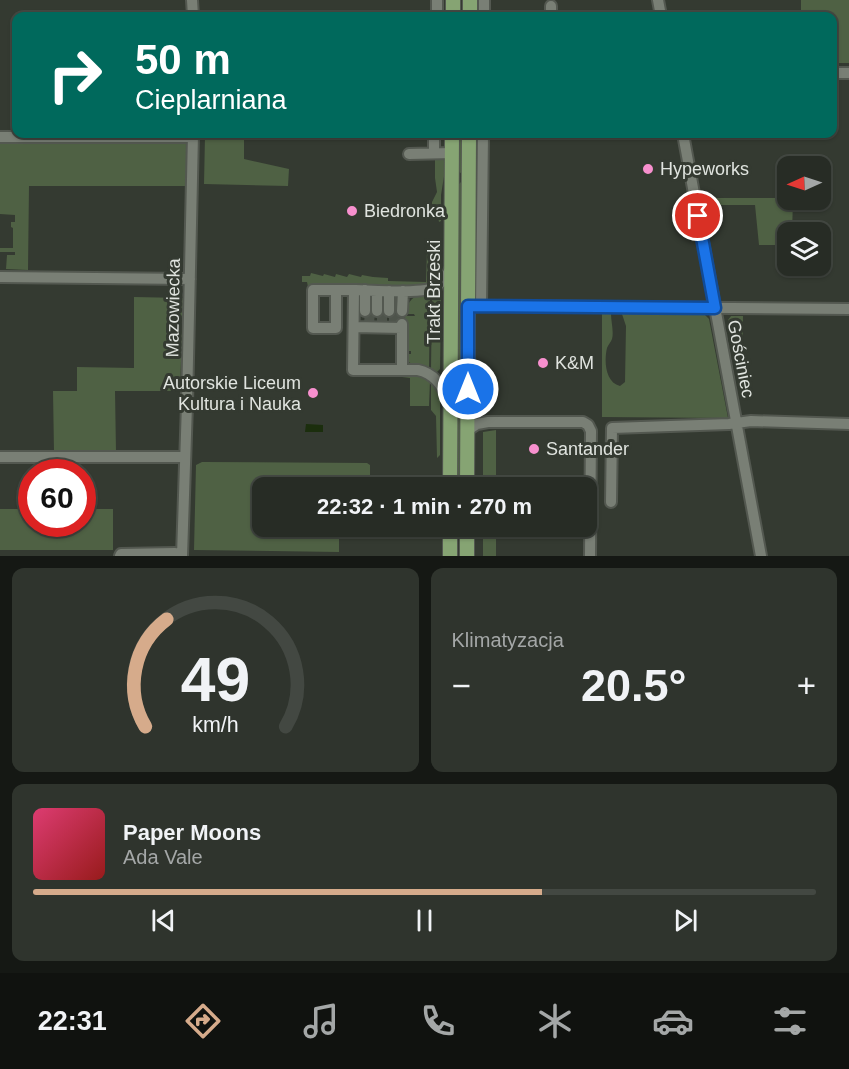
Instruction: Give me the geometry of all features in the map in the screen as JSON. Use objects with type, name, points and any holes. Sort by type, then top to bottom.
[{"type":"main road","name":"Trakt Brzeski","points":[[450,477],[452,138]]},
{"type":"main road","name":"Trakt Brzeski","points":[[467,477],[475,306],[469,138]]},
{"type":"main road","points":[[450,537],[450,556]]},
{"type":"main road","points":[[467,537],[467,556]]},
{"type":"street","name":"Mazowiecka","points":[[178,555],[185,457],[193,138]]},
{"type":"street","points":[[434,138],[434,153]]},
{"type":"street","points":[[483,138],[475,306],[849,309]]},
{"type":"street","name":"Gościniec","points":[[684,138],[761,556]]},
{"type":"street","points":[[410,154],[452,153]]},
{"type":"street","points":[[336,290],[377,291],[436,287],[452,267]]},
{"type":"street","points":[[0,277],[190,279]]},
{"type":"street","points":[[377,291],[379,311]]},
{"type":"street","points":[[377,291],[379,311]]},
{"type":"street","points":[[377,291],[379,311]]},
{"type":"street","points":[[377,291],[378,326],[402,370]]},
{"type":"street","points":[[378,326],[353,370],[418,370],[430,374],[437,380],[451,402]]},
{"type":"street","points":[[611,502],[612,428],[751,421],[849,424]]},
{"type":"street","points":[[468,430],[482,423],[583,423],[588,425],[591,431],[590,556]]},
{"type":"street","points":[[0,457],[185,457]]},
{"type":"street","points":[[120,556],[121,554],[178,555]]},
{"type":"shaded area","points":[[801,0],[849,0],[849,63],[837,63],[837,12],[801,12]]},
{"type":"shaded area","points":[[205,138],[244,138],[244,159],[289,169],[288,186],[204,184]]},
{"type":"shaded area","points":[[458,138],[464,138],[463,172],[460,173],[458,170]]},
{"type":"shaded area","points":[[0,142],[186,142],[186,186],[29,186],[28,270],[6,269],[7,255],[15,255],[15,252],[0,252],[0,248],[13,248],[11,222],[15,222],[15,215],[0,214]]},
{"type":"shaded area","points":[[441,158],[446,164],[441,195],[441,221],[439,222],[437,211],[432,211],[432,202],[437,192],[435,159]]},
{"type":"shaded area","points":[[463,183],[462,477],[456,477],[458,185]]},
{"type":"shaded area","points":[[705,198],[777,198],[777,210],[793,210],[792,222],[777,222],[777,245],[759,245],[755,205],[706,205]]},
{"type":"shaded area","points":[[427,251],[430,251],[430,285],[308,287],[307,282],[302,282],[302,276],[310,276],[311,273],[335,277],[336,274],[347,277],[349,274],[388,278],[388,281],[426,282]]},
{"type":"shaded area","points":[[432,251],[438,252],[441,265],[440,273],[432,284]]},
{"type":"shaded area","points":[[438,294],[441,298],[440,369],[436,373],[431,369],[432,295]]},
{"type":"shaded area","points":[[419,295],[430,295],[429,369],[413,365],[406,360],[406,354],[411,354],[411,351],[405,351],[405,338],[409,338],[408,322],[405,321],[405,316],[415,316],[405,314],[411,300]]},
{"type":"shaded area","points":[[134,297],[183,298],[182,319],[175,322],[175,329],[182,332],[180,391],[115,391],[116,452],[54,452],[53,391],[77,391],[77,367],[134,368]]},
{"type":"shaded area","points":[[602,314],[611,314],[613,330],[606,353],[607,370],[611,380],[620,386],[625,382],[626,326],[622,314],[705,315],[709,319],[728,418],[602,417]]},
{"type":"shaded area","points":[[731,316],[743,316],[742,400],[728,320]]},
{"type":"shaded area","points":[[407,374],[420,375],[430,381],[429,406],[410,406],[410,378],[402,377]]},
{"type":"shaded area","points":[[431,383],[440,396],[440,455],[437,458],[436,416],[431,410]]},
{"type":"shaded area","points":[[306,424],[323,425],[323,432],[305,432]]},
{"type":"shaded area","points":[[496,430],[496,477],[483,477],[483,432]]},
{"type":"shaded area","points":[[202,462],[367,463],[370,465],[370,477],[252,477],[252,537],[339,537],[339,552],[194,550],[196,465]]},
{"type":"shaded area","points":[[0,509],[18,509],[18,537],[96,537],[96,509],[113,509],[113,550],[0,550]]},
{"type":"shaded area","points":[[483,537],[496,537],[496,556],[483,556]]},
{"type":"tunnel","points":[[369,324],[370,311]]},
{"type":"tunnel","points":[[382,311],[382,324]]},
{"type":"tunnel","points":[[394,311],[394,324]]},
{"type":"place","name":"Hypeworks","points":[[648,169]]},
{"type":"place","name":"Biedronka","points":[[352,211]]},
{"type":"place","name":"K&M","points":[[543,363]]},
{"type":"place","name":"Autorskie Liceum Kultura i Nauka","points":[[313,393]]},
{"type":"place","name":"Santander","points":[[534,449]]},
{"type":"route","points":[[468,389],[468,306],[715,308],[698,216]]}]
